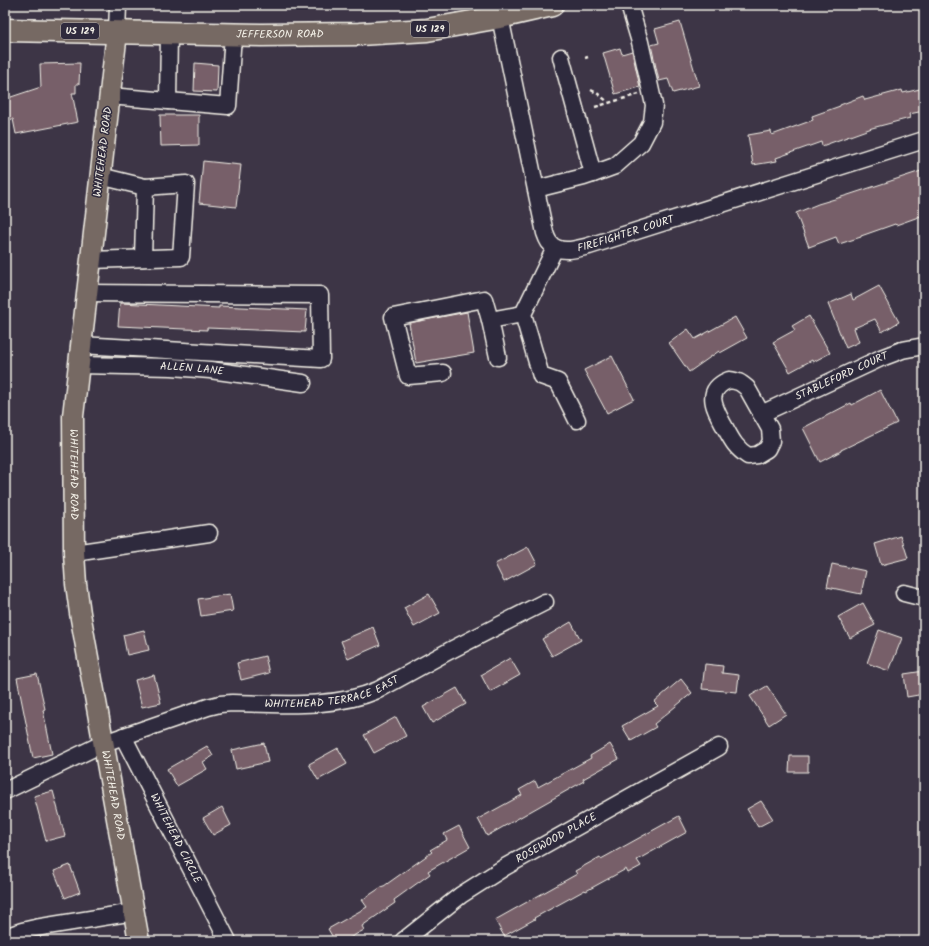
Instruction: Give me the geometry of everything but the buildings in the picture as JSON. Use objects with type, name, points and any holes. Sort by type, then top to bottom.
[{"type":"highway","name":"JEFFERSON ROAD","points":[[5,30],[233,35],[359,34],[426,30],[500,17],[552,5]]},
{"type":"main road","name":"WHITEHEAD ROAD","points":[[117,32],[73,416],[74,553],[80,613],[139,941]]},
{"type":"street","name":"WHITEHEAD ROAD","points":[[117,32],[118,5]]},
{"type":"street","points":[[536,188],[584,177],[615,166],[641,143],[652,122],[654,105],[640,42],[629,5]]},
{"type":"street","points":[[500,17],[545,233],[549,242],[556,248],[523,314],[541,376],[558,382],[577,420]]},
{"type":"street","points":[[168,101],[169,33]]},
{"type":"street","points":[[110,96],[228,106],[233,35]]},
{"type":"street","points":[[561,57],[593,174]]},
{"type":"street","name":"FIREFIGHTER COURT","points":[[556,248],[569,250],[589,246],[924,140]]},
{"type":"street","points":[[91,260],[180,257],[186,184],[145,187],[100,176]]},
{"type":"street","points":[[143,258],[145,187]]},
{"type":"street","points":[[82,345],[321,359],[320,295],[87,293]]},
{"type":"street","points":[[443,372],[408,376],[392,317],[484,299],[498,357]]},
{"type":"street","points":[[490,320],[523,314]]},
{"type":"street","name":"STABLEFORD COURT","points":[[761,414],[881,358],[902,350],[924,346]]},
{"type":"street","name":"ALLEN LANE","points":[[79,364],[187,368],[303,383]]},
{"type":"street","points":[[729,380],[737,380],[742,383],[747,388],[761,414],[770,429],[771,441],[767,449],[757,455],[748,456],[739,450],[732,441],[716,410],[713,400],[717,387],[729,380]]},
{"type":"street","points":[[74,553],[209,533]]},
{"type":"street","points":[[904,593],[924,598]]},
{"type":"street","name":"WHITEHEAD TERRACE EAST","points":[[5,791],[104,743],[208,706],[220,704],[311,703],[354,698],[366,695],[378,690],[448,651],[545,602]]},
{"type":"street","name":"WHITEHEAD CIRCLE","points":[[123,736],[228,941]]},
{"type":"street","name":"ROSEWOOD PLACE","points":[[403,941],[462,895],[506,867],[718,747]]},
{"type":"street","points":[[5,937],[35,928],[134,912]]},
{"type":"path","points":[[591,90],[609,103]]},
{"type":"path","points":[[595,107],[650,90]]}]
